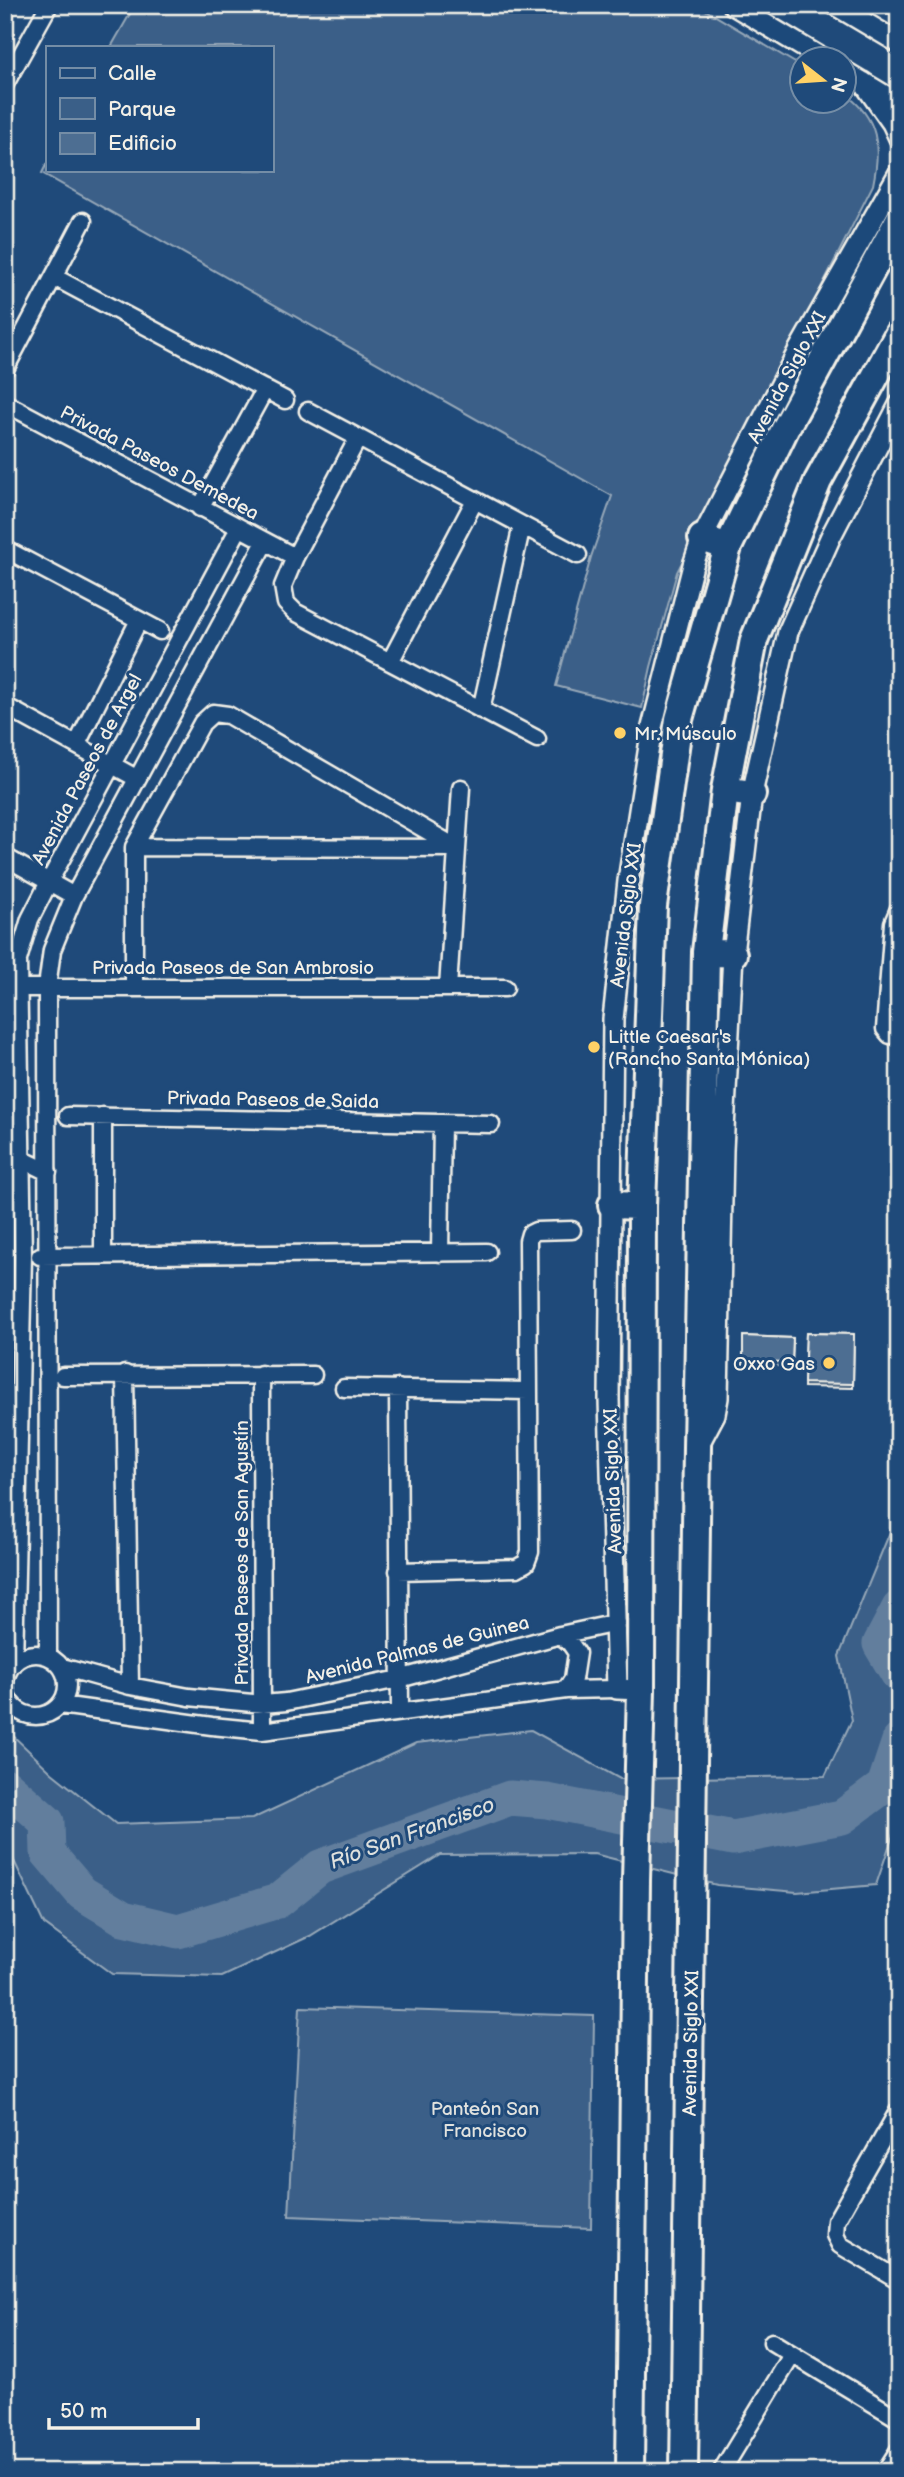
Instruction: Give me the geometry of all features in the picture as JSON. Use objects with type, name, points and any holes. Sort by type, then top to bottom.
[{"type":"highway","name":"Avenida Siglo XXI","points":[[629,2472],[636,1880],[640,1774],[629,1690],[653,906],[679,719],[728,547],[785,429],[899,220]]},
{"type":"highway","name":"Avenida Siglo XXI","points":[[684,2472],[706,952],[725,790],[754,639],[818,481],[899,333]]},
{"type":"highway","points":[[702,538],[728,547]]},
{"type":"highway","points":[[725,790],[752,794]]},
{"type":"highway","points":[[706,952],[733,954]]},
{"type":"highway","points":[[612,1205],[642,1206]]},
{"type":"street","points":[[5,84],[49,5]]},
{"type":"street","points":[[733,5],[802,46]]},
{"type":"street","points":[[835,5],[895,38]]},
{"type":"street","points":[[858,79],[899,104]]},
{"type":"street","points":[[863,82],[899,138]]},
{"type":"street","name":"Avenida Siglo XXI","points":[[629,1690],[617,1623],[609,1399],[613,1020],[628,881],[652,727],[702,538],[798,351],[899,173]]},
{"type":"street","points":[[5,369],[83,221]]},
{"type":"street","points":[[54,277],[285,400]]},
{"type":"street","points":[[200,508],[265,390]]},
{"type":"street","name":"Privada Paseos Demedea","points":[[5,403],[295,557]]},
{"type":"street","name":"Avenida Siglo XXI","points":[[697,1447],[715,1414],[718,1398],[723,1150],[733,954],[752,794],[788,632],[831,536],[899,405]]},
{"type":"street","points":[[308,411],[578,555]]},
{"type":"street","points":[[358,438],[295,557],[283,586],[286,603],[295,612],[537,739]]},
{"type":"street","points":[[390,662],[475,500]]},
{"type":"street","points":[[481,710],[522,525]]},
{"type":"street","name":"Avenida Paseos de Argel","points":[[13,1664],[23,1256],[18,960],[30,919],[111,763],[239,528]]},
{"type":"street","points":[[48,1656],[56,1376],[48,1256],[47,987],[52,950],[74,896],[265,542]]},
{"type":"street","points":[[5,549],[160,631]]},
{"type":"street","points":[[77,744],[139,620]]},
{"type":"street","points":[[5,706],[136,778]]},
{"type":"street","points":[[134,988],[134,847],[202,723],[213,713],[228,715],[457,848]]},
{"type":"street","points":[[448,988],[461,788]]},
{"type":"street","points":[[134,847],[457,848]]},
{"type":"street","points":[[6,860],[74,896]]},
{"type":"street","points":[[899,909],[893,923],[885,1029],[890,1035],[899,1036]]},
{"type":"street","name":"Privada Paseos de San Ambrosio","points":[[18,988],[505,988]]},
{"type":"street","name":"Privada Paseos de Saida","points":[[68,1116],[491,1124]]},
{"type":"street","points":[[103,1116],[103,1255]]},
{"type":"street","points":[[440,1253],[442,1123]]},
{"type":"street","points":[[5,1152],[48,1172]]},
{"type":"street","points":[[398,1571],[517,1568],[526,1563],[530,1552],[528,1241],[530,1234],[536,1231],[572,1230]]},
{"type":"street","points":[[23,1256],[487,1252]]},
{"type":"street","points":[[125,1374],[130,1686]]},
{"type":"street","name":"Privada Paseos de San Agustín","points":[[261,1374],[262,1731]]},
{"type":"street","points":[[56,1376],[313,1375]]},
{"type":"street","points":[[344,1388],[528,1391]]},
{"type":"street","points":[[398,1388],[400,1711]]},
{"type":"street","name":"Avenida Palmas de Guinea","points":[[62,1667],[130,1686],[189,1697],[263,1704],[286,1703],[399,1679],[560,1635],[617,1623]]},
{"type":"street","points":[[560,1635],[577,1653],[573,1679],[566,1690]]},
{"type":"street","points":[[29,1654],[48,1656],[62,1667],[67,1686],[60,1705],[41,1715],[20,1711],[12,1704],[7,1694],[5,1683],[8,1673],[13,1664],[29,1654]]},
{"type":"street","points":[[60,1705],[262,1731],[566,1690],[629,1690]]},
{"type":"street","points":[[899,2110],[894,2128],[836,2221],[835,2235],[840,2245],[899,2280]]},
{"type":"street","points":[[772,2342],[899,2419]]},
{"type":"street","points":[[721,2472],[792,2355]]},
{"type":"street","points":[[885,2472],[899,2450]]},
{"type":"green space","points":[[135,5],[697,5],[788,59],[788,116],[858,116],[858,105],[871,123],[877,146],[873,185],[677,572],[642,708],[556,686],[591,557],[612,496],[42,173],[46,165],[46,172],[273,172],[273,46],[112,46]]},
{"type":"green space","points":[[899,1519],[899,1830],[893,1835],[876,1885],[797,1892],[717,1885],[594,1854],[440,1855],[310,1936],[222,1977],[112,1974],[44,1924],[5,1842],[5,1728],[52,1773],[116,1824],[252,1819],[416,1743],[531,1730],[620,1779],[825,1776],[852,1720],[839,1656],[892,1527]]},
{"type":"green space","name":"Panteón San Francisco","points":[[300,2007],[594,2016],[591,2228],[289,2216]]},
{"type":"building","name":"Oxxo Gas","points":[[806,1333],[854,1334],[853,1384],[804,1383]]},
{"type":"building","name":"Oxxo Gas","points":[[743,1336],[793,1338],[792,1362],[743,1361]]},
{"type":"waterway","name":"Río San Francisco","points":[[899,1608],[880,1644],[899,1676]]},
{"type":"waterway","name":"Río San Francisco","points":[[5,1785],[47,1822],[48,1853],[82,1893],[123,1918],[178,1931],[278,1901],[320,1867],[510,1798],[547,1801],[733,1838],[842,1817],[884,1786],[899,1741]]},
{"type":"place","name":"Mr. Músculo","points":[[620,733]]},
{"type":"place","name":"Little Caesar's (Rancho Santa Mónica)","points":[[594,1047]]},
{"type":"place","name":"Oxxo Gas","points":[[829,1363]]}]
